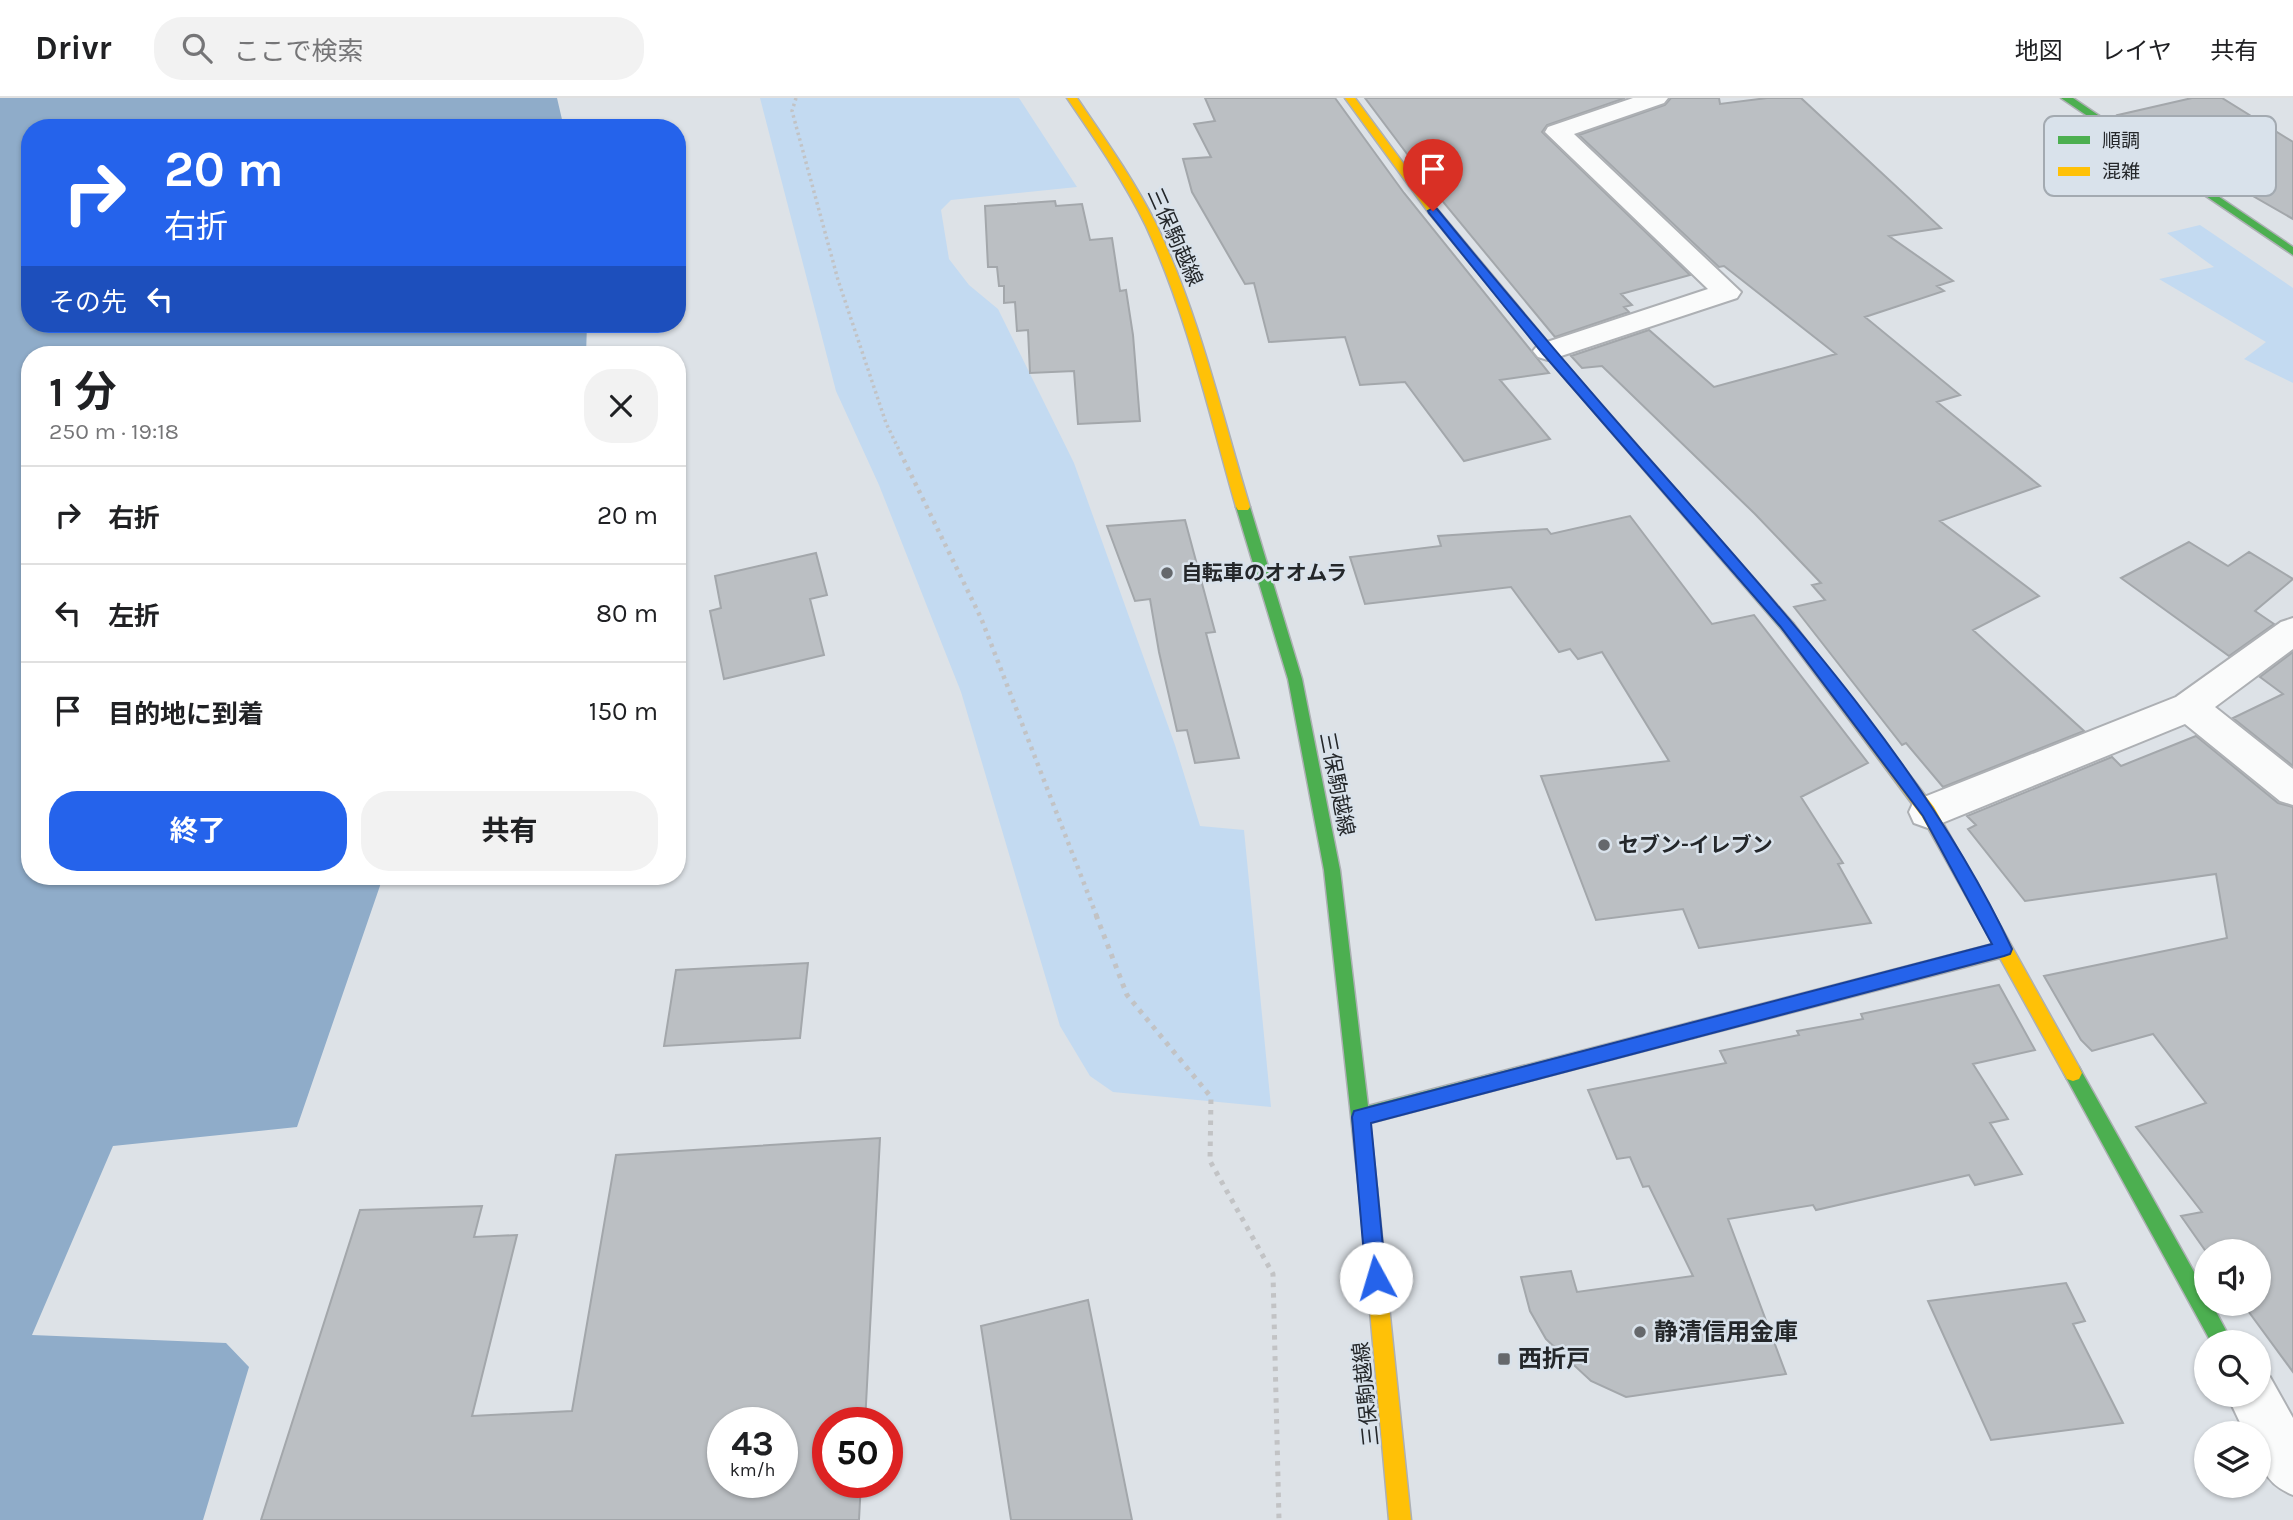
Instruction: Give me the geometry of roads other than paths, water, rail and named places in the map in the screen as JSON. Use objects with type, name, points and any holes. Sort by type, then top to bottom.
[{"type":"street","name":"三保駒越線","points":[[1072,98],[1129,185],[1151,226],[1178,293],[1295,679],[1332,870],[1361,1117],[1400,1520]]},
{"type":"street","points":[[1350,98],[1433,211],[1548,351],[1785,623],[1928,811],[2215,1330]]},
{"type":"street","points":[[1548,351],[1727,292],[1557,132],[1656,98]]},
{"type":"street","points":[[2066,98],[2093,116]]},
{"type":"street","points":[[2210,196],[2293,252]]},
{"type":"street","points":[[1928,811],[2189,707],[2293,631]]},
{"type":"street","points":[[2189,707],[2293,790]]},
{"type":"street","points":[[1361,1117],[2004,949]]},
{"type":"street","points":[[2271,1412],[2293,1469]]},
{"type":"place","name":"自転車のオオムラ","points":[[1167,573]]},
{"type":"place","name":"セブン-イレブン","points":[[1604,845]]},
{"type":"place","name":"静清信用金庫","points":[[1640,1332]]},
{"type":"place","name":"西折戸","points":[[1504,1359]]}]
